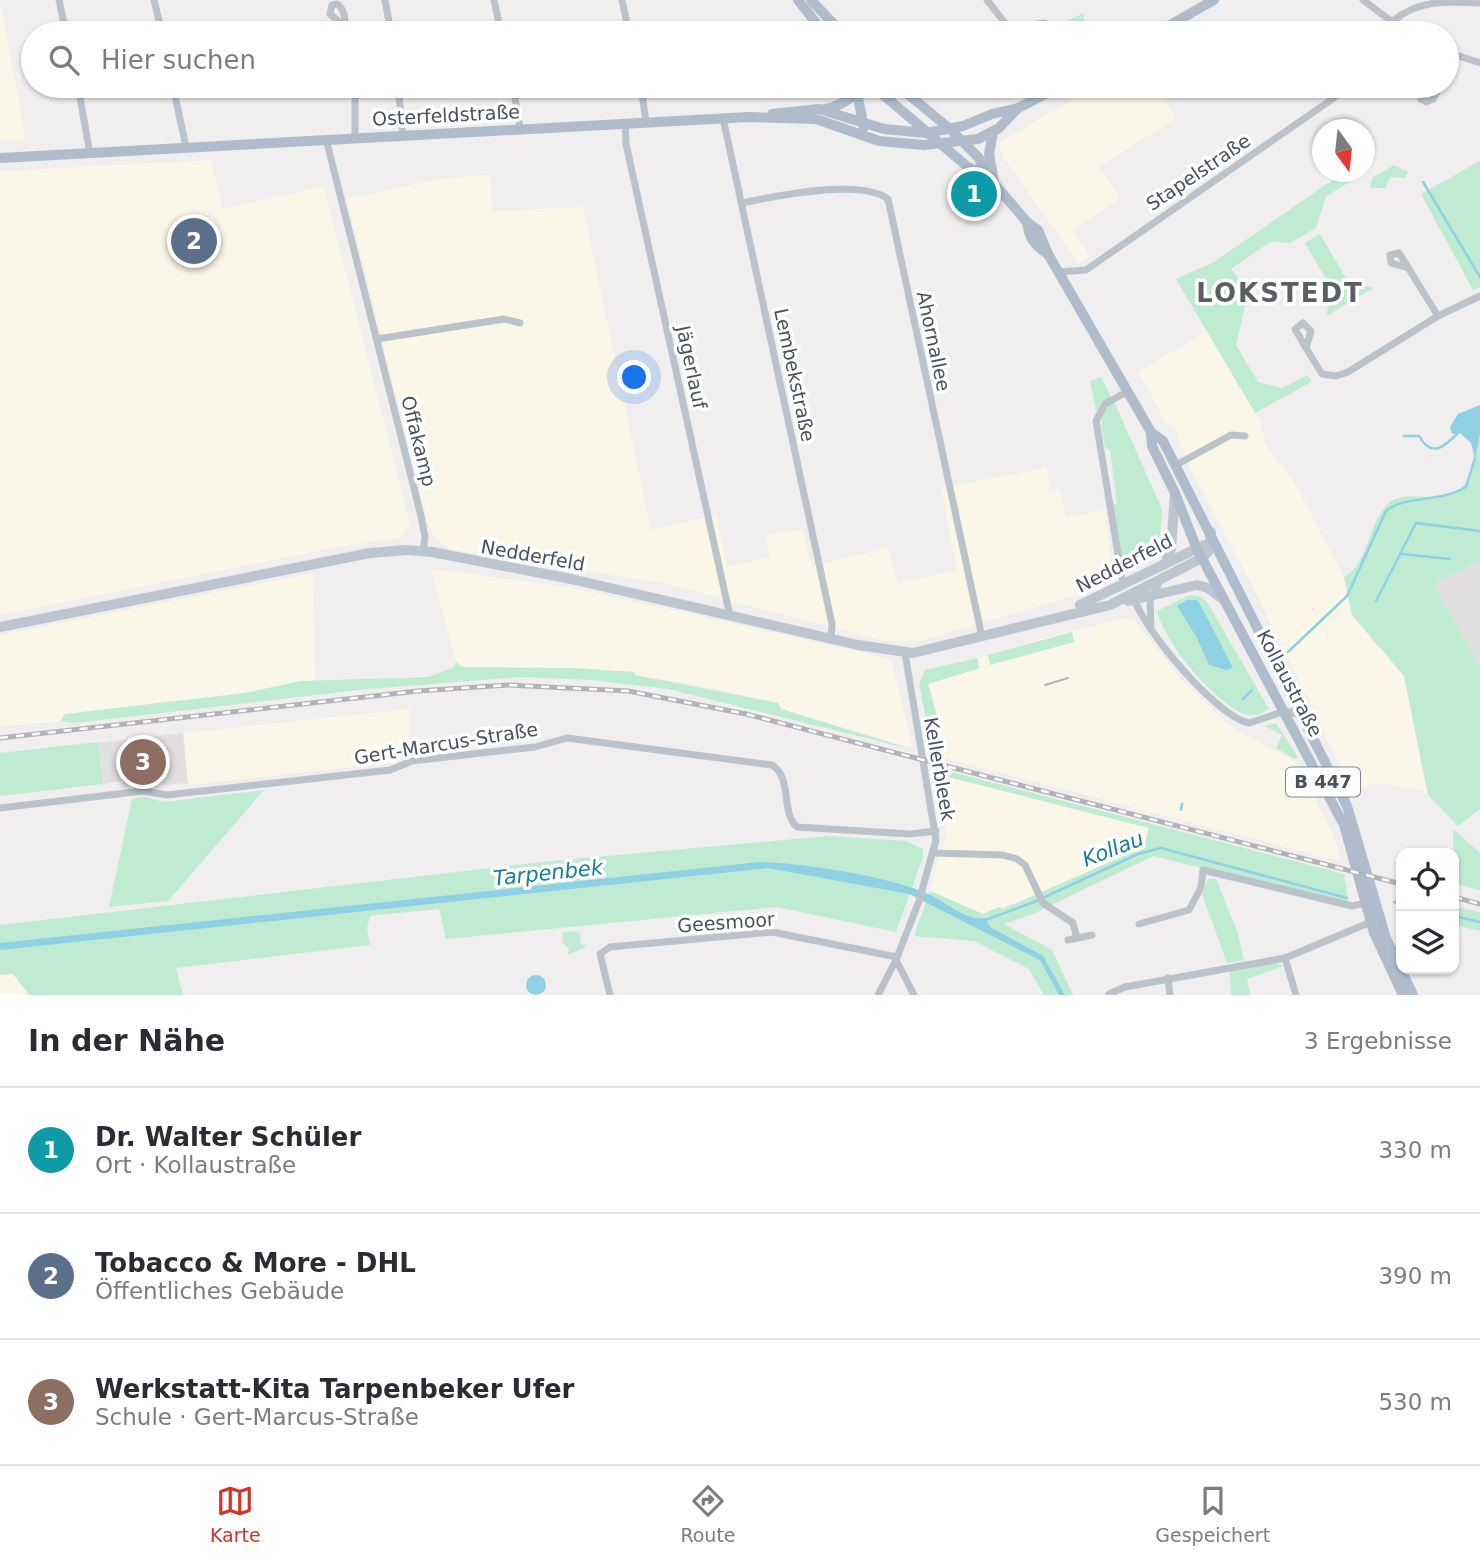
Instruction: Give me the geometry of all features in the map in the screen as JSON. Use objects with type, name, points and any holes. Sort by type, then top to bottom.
[{"type":"main road","points":[[798,0],[814,21]]},
{"type":"main road","points":[[811,0],[829,21]]},
{"type":"main road","points":[[1178,21],[1214,0]]},
{"type":"main road","points":[[806,12],[809,21]]},
{"type":"main road","points":[[822,110],[840,104],[846,98]]},
{"type":"main road","points":[[858,98],[863,122],[873,139]]},
{"type":"main road","points":[[887,98],[926,133],[951,138],[992,114],[1018,108],[1038,98]]},
{"type":"main road","points":[[910,98],[951,138]]},
{"type":"main road","points":[[963,142],[993,132],[1018,108]]},
{"type":"main road","name":"Osterfeldstraße","points":[[748,117],[794,109],[822,110],[895,132],[926,133],[951,138]]},
{"type":"main road","name":"Osterfeldstraße","points":[[0,158],[748,117],[824,121],[873,139],[900,145],[951,138]]},
{"type":"main road","points":[[993,132],[989,154],[994,182]]},
{"type":"main road","name":"Kollaustraße","points":[[951,138],[963,142],[979,158],[985,173],[1027,222],[1038,230],[1048,254],[1152,432],[1163,441],[1211,532],[1354,822],[1385,938],[1413,995]]},
{"type":"main road","name":"Kollaustraße","points":[[951,138],[969,168],[985,173]]},
{"type":"main road","name":"Kollaustraße","points":[[1152,432],[1152,446],[1175,493],[1196,547],[1344,825],[1371,922],[1403,995]]},
{"type":"main road","points":[[1166,562],[1171,549],[1175,493]]},
{"type":"main road","points":[[1211,532],[1210,547],[1222,555]]},
{"type":"main road","name":"Nedderfeld","points":[[1055,616],[1196,547],[1210,547]]},
{"type":"main road","name":"Nedderfeld","points":[[0,627],[370,553],[423,551],[571,579],[831,640],[905,653],[932,651],[1134,597],[1202,558],[1210,547]]},
{"type":"main road","points":[[1134,579],[1134,597],[1151,596],[1197,585],[1208,588],[1227,601]]},
{"type":"street","points":[[59,0],[63,21]]},
{"type":"street","points":[[154,0],[159,21]]},
{"type":"street","points":[[385,0],[389,21]]},
{"type":"street","points":[[494,0],[498,21]]},
{"type":"street","points":[[622,0],[626,21]]},
{"type":"street","points":[[988,0],[1004,21]]},
{"type":"street","points":[[1363,0],[1393,21],[1407,7],[1418,2],[1480,3]]},
{"type":"street","points":[[1459,56],[1480,63]]},
{"type":"street","points":[[80,98],[90,154]]},
{"type":"street","points":[[176,98],[186,148]]},
{"type":"street","name":"Osterfeldstraße","points":[[355,98],[355,138]]},
{"type":"street","points":[[399,98],[403,136]]},
{"type":"street","points":[[515,98],[520,128]]},
{"type":"street","points":[[642,98],[646,122]]},
{"type":"street","name":"Stapelstraße","points":[[1059,272],[1083,271],[1334,98]]},
{"type":"street","name":"Lembekstraße","points":[[723,118],[832,624],[831,640]]},
{"type":"street","name":"Jägerlauf","points":[[625,123],[626,144],[730,616]]},
{"type":"street","name":"Offakamp","points":[[326,139],[421,516],[425,537],[423,551]]},
{"type":"street","name":"Ahornallee","points":[[742,203],[822,189],[876,193],[888,199],[982,637]]},
{"type":"street","points":[[1408,268],[1438,316]]},
{"type":"street","points":[[1306,348],[1322,374],[1336,376],[1381,354],[1389,345],[1438,316],[1480,296]]},
{"type":"street","points":[[377,339],[504,319],[520,323]]},
{"type":"street","points":[[1123,584],[1096,421],[1100,410],[1128,391]]},
{"type":"street","points":[[1175,465],[1231,435],[1245,436]]},
{"type":"street","points":[[1151,627],[1151,596],[1160,581]]},
{"type":"street","points":[[1134,597],[1139,614],[1189,676],[1230,715],[1249,723],[1285,711],[1303,716]]},
{"type":"street","name":"Kellerbleek","points":[[878,995],[897,959],[919,901],[934,853],[936,831],[905,653]]},
{"type":"street","name":"Gert-Marcus-Straße","points":[[0,808],[143,791],[167,795],[390,770],[417,760],[527,748],[567,738],[772,765],[782,774],[791,821],[797,827],[832,827],[910,834],[936,831]]},
{"type":"street","points":[[934,853],[1003,855],[1017,859],[1025,865],[1043,903],[1073,923],[1077,938]]},
{"type":"street","points":[[1139,924],[1189,911],[1201,887],[1203,870],[1352,906],[1366,904]]},
{"type":"street","points":[[1109,994],[1125,986],[1285,958],[1371,922]]},
{"type":"street","name":"Geesmoor","points":[[610,995],[600,954],[610,947],[772,932],[897,959]]},
{"type":"street","points":[[1068,940],[1092,935]]},
{"type":"street","points":[[1285,958],[1296,995]]},
{"type":"street","points":[[897,959],[914,995]]},
{"type":"street","points":[[1168,978],[1170,995]]},
{"type":"shaded area","points":[[0,0],[21,112],[26,140],[0,140]]},
{"type":"shaded area","points":[[1075,98],[1164,98],[1176,118],[1099,167],[1120,198],[1073,230],[1090,256],[1079,264],[1003,157],[999,143]]},
{"type":"shaded area","points":[[211,160],[223,209],[324,186],[410,525],[400,538],[343,546],[0,615],[0,171]]},
{"type":"shaded area","points":[[490,175],[492,211],[583,207],[651,530],[716,515],[727,567],[770,557],[766,535],[802,529],[812,566],[888,548],[898,583],[957,570],[941,488],[1046,468],[1051,491],[1060,489],[1066,518],[1105,510],[1113,577],[1108,584],[1097,589],[920,641],[884,641],[663,583],[451,550],[435,538],[428,524],[347,199],[443,178]]},
{"type":"shaded area","points":[[1207,331],[1261,423],[1265,444],[1294,482],[1344,577],[1352,615],[1404,676],[1428,795],[1420,790],[1378,783],[1353,790],[1249,579],[1191,470],[1174,427],[1166,422],[1138,372]]},
{"type":"shaded area","points":[[1480,560],[1480,667],[1434,585]]},
{"type":"shaded area","points":[[431,569],[569,587],[891,659],[913,748],[781,709],[778,703],[688,683],[571,668],[462,667],[456,662]]},
{"type":"shaded area","points":[[313,573],[315,680],[244,693],[66,714],[61,721],[0,727],[0,635]]},
{"type":"shaded area","points":[[1127,618],[1135,621],[1181,679],[1230,726],[1297,763],[1331,830],[1341,859],[1326,858],[929,754],[919,684],[925,670],[949,667],[1051,636]]},
{"type":"shaded area","points":[[409,709],[409,754],[391,763],[188,785],[183,733]]},
{"type":"shaded area","points":[[183,733],[188,785],[166,785],[155,781],[150,785],[123,787],[122,781],[103,784],[98,743]]},
{"type":"shaded area","points":[[936,774],[1149,828],[1144,847],[1040,894],[983,914],[930,891],[946,834]]},
{"type":"shaded area","points":[[13,973],[29,995],[0,995],[0,975]]},
{"type":"green space","points":[[1084,13],[1084,21],[1067,21]]},
{"type":"green space","points":[[1480,161],[1480,287],[1473,290],[1421,194]]},
{"type":"green space","points":[[1394,165],[1408,172],[1405,178],[1390,177],[1385,188],[1370,188],[1371,182],[1375,182],[1375,176]]},
{"type":"green space","points":[[1330,182],[1350,182],[1326,196],[1316,228],[1290,243],[1270,242],[1231,269],[1245,287],[1246,302],[1236,345],[1258,382],[1282,388],[1308,375],[1311,382],[1255,413],[1176,279],[1214,262]]},
{"type":"green space","points":[[1320,234],[1346,278],[1331,287],[1305,243]]},
{"type":"green space","points":[[1350,282],[1373,288],[1326,316],[1332,292]]},
{"type":"green space","points":[[1101,377],[1111,397],[1096,411],[1090,381]]},
{"type":"green space","points":[[1114,402],[1162,509],[1159,553],[1127,573],[1123,570],[1113,505],[1117,503],[1110,450],[1105,448],[1102,429],[1102,417]]},
{"type":"green space","points":[[1480,434],[1480,560],[1434,585],[1480,667],[1480,809],[1458,826],[1428,795],[1404,676],[1352,615],[1344,577],[1359,562],[1381,512],[1388,504],[1405,497],[1447,495],[1457,492],[1464,485],[1473,466]]},
{"type":"green space","points":[[1190,595],[1199,596],[1207,602],[1269,709],[1258,715],[1247,715],[1234,709],[1207,686],[1181,656],[1170,640],[1157,611]]},
{"type":"green space","points":[[1072,632],[1074,642],[990,665],[988,655]]},
{"type":"green space","points":[[977,658],[980,668],[928,684],[939,723],[927,726],[919,684],[925,670]]},
{"type":"green space","points":[[456,662],[462,667],[571,668],[635,672],[635,675],[778,703],[781,709],[914,750],[668,689],[591,680],[520,677],[358,690],[75,723],[61,721],[65,714],[245,693],[301,681],[428,677],[453,668]]},
{"type":"green space","points":[[1276,723],[1298,757],[1295,759],[1276,748],[1282,735],[1265,726]]},
{"type":"green space","points":[[98,742],[103,784],[0,796],[0,753]]},
{"type":"green space","points":[[932,767],[1344,874],[1349,904],[1153,856],[1035,913],[1004,924],[1052,950],[1073,995],[1044,995],[1029,969],[974,941],[914,936],[930,891],[983,914],[999,907],[1003,909],[1144,847],[1149,828],[936,774]]},
{"type":"green space","points":[[264,790],[168,901],[109,907],[132,799],[144,797],[164,802]]},
{"type":"green space","points":[[1453,829],[1480,853],[1480,890],[1459,885],[1459,848],[1453,848]]},
{"type":"green space","points":[[828,836],[906,841],[923,849],[923,857],[896,932],[777,907],[446,939],[439,909],[370,916],[367,928],[370,945],[176,968],[183,995],[29,995],[13,974],[0,975],[0,925],[551,861]]},
{"type":"green space","points":[[1208,879],[1216,879],[1238,934],[1244,960],[1227,963],[1202,894]]},
{"type":"green space","points":[[1459,907],[1480,912],[1480,931],[1459,926]]},
{"type":"green space","points":[[562,933],[580,933],[581,944],[587,946],[568,955],[569,948],[563,943]]},
{"type":"green space","points":[[1276,963],[1283,966],[1247,979],[1250,995],[1231,995],[1230,971]]},
{"type":"water","points":[[1480,405],[1480,434],[1475,459],[1471,443],[1460,433],[1452,434],[1450,427],[1458,414]]},
{"type":"water","points":[[1187,600],[1197,600],[1233,668],[1226,670],[1209,665],[1197,638],[1177,606]]},
{"type":"water","points":[[760,862],[823,868],[894,882],[931,895],[971,917],[985,918],[990,927],[1043,956],[1065,995],[1059,995],[1040,960],[909,894],[768,868],[0,950],[0,943]]},
{"type":"water","points":[[532,975],[540,975],[546,985],[540,995],[532,995],[526,989],[526,981]]},
{"type":"waterway","points":[[1423,182],[1480,277]]},
{"type":"waterway","points":[[1404,436],[1419,436],[1434,449],[1443,446],[1458,433]]},
{"type":"waterway","points":[[1288,652],[1347,596],[1386,511],[1403,503],[1445,495],[1466,487],[1475,458]]},
{"type":"waterway","points":[[1376,601],[1416,523],[1480,531]]},
{"type":"waterway","points":[[1402,554],[1450,559]]},
{"type":"waterway","points":[[1243,699],[1252,690]]},
{"type":"waterway","points":[[1181,810],[1182,804]]},
{"type":"waterway","name":"Kollau","points":[[983,921],[1034,902],[1138,854],[1161,848],[1347,898]]},
{"type":"waterway","name":"Kollau","points":[[1459,917],[1480,922]]},
{"type":"tram line","points":[[1045,685],[1068,678]]},
{"type":"railway","points":[[0,738],[418,691],[508,685],[628,691],[746,714],[1396,883]]},
{"type":"railway","points":[[1459,898],[1480,904]]},
{"type":"place","name":"Dr. Walter Schüler","points":[[974,194]]},
{"type":"place","name":"Tobacco & More - DHL","points":[[194,241]]},
{"type":"place","name":"Werkstatt-Kita Tarpenbeker Ufer","points":[[143,762]]},
{"type":"district","name":"LOKSTEDT","points":[[1280,293]]},
{"type":"water label","name":"Tarpenbek","points":[[548,873]]}]
